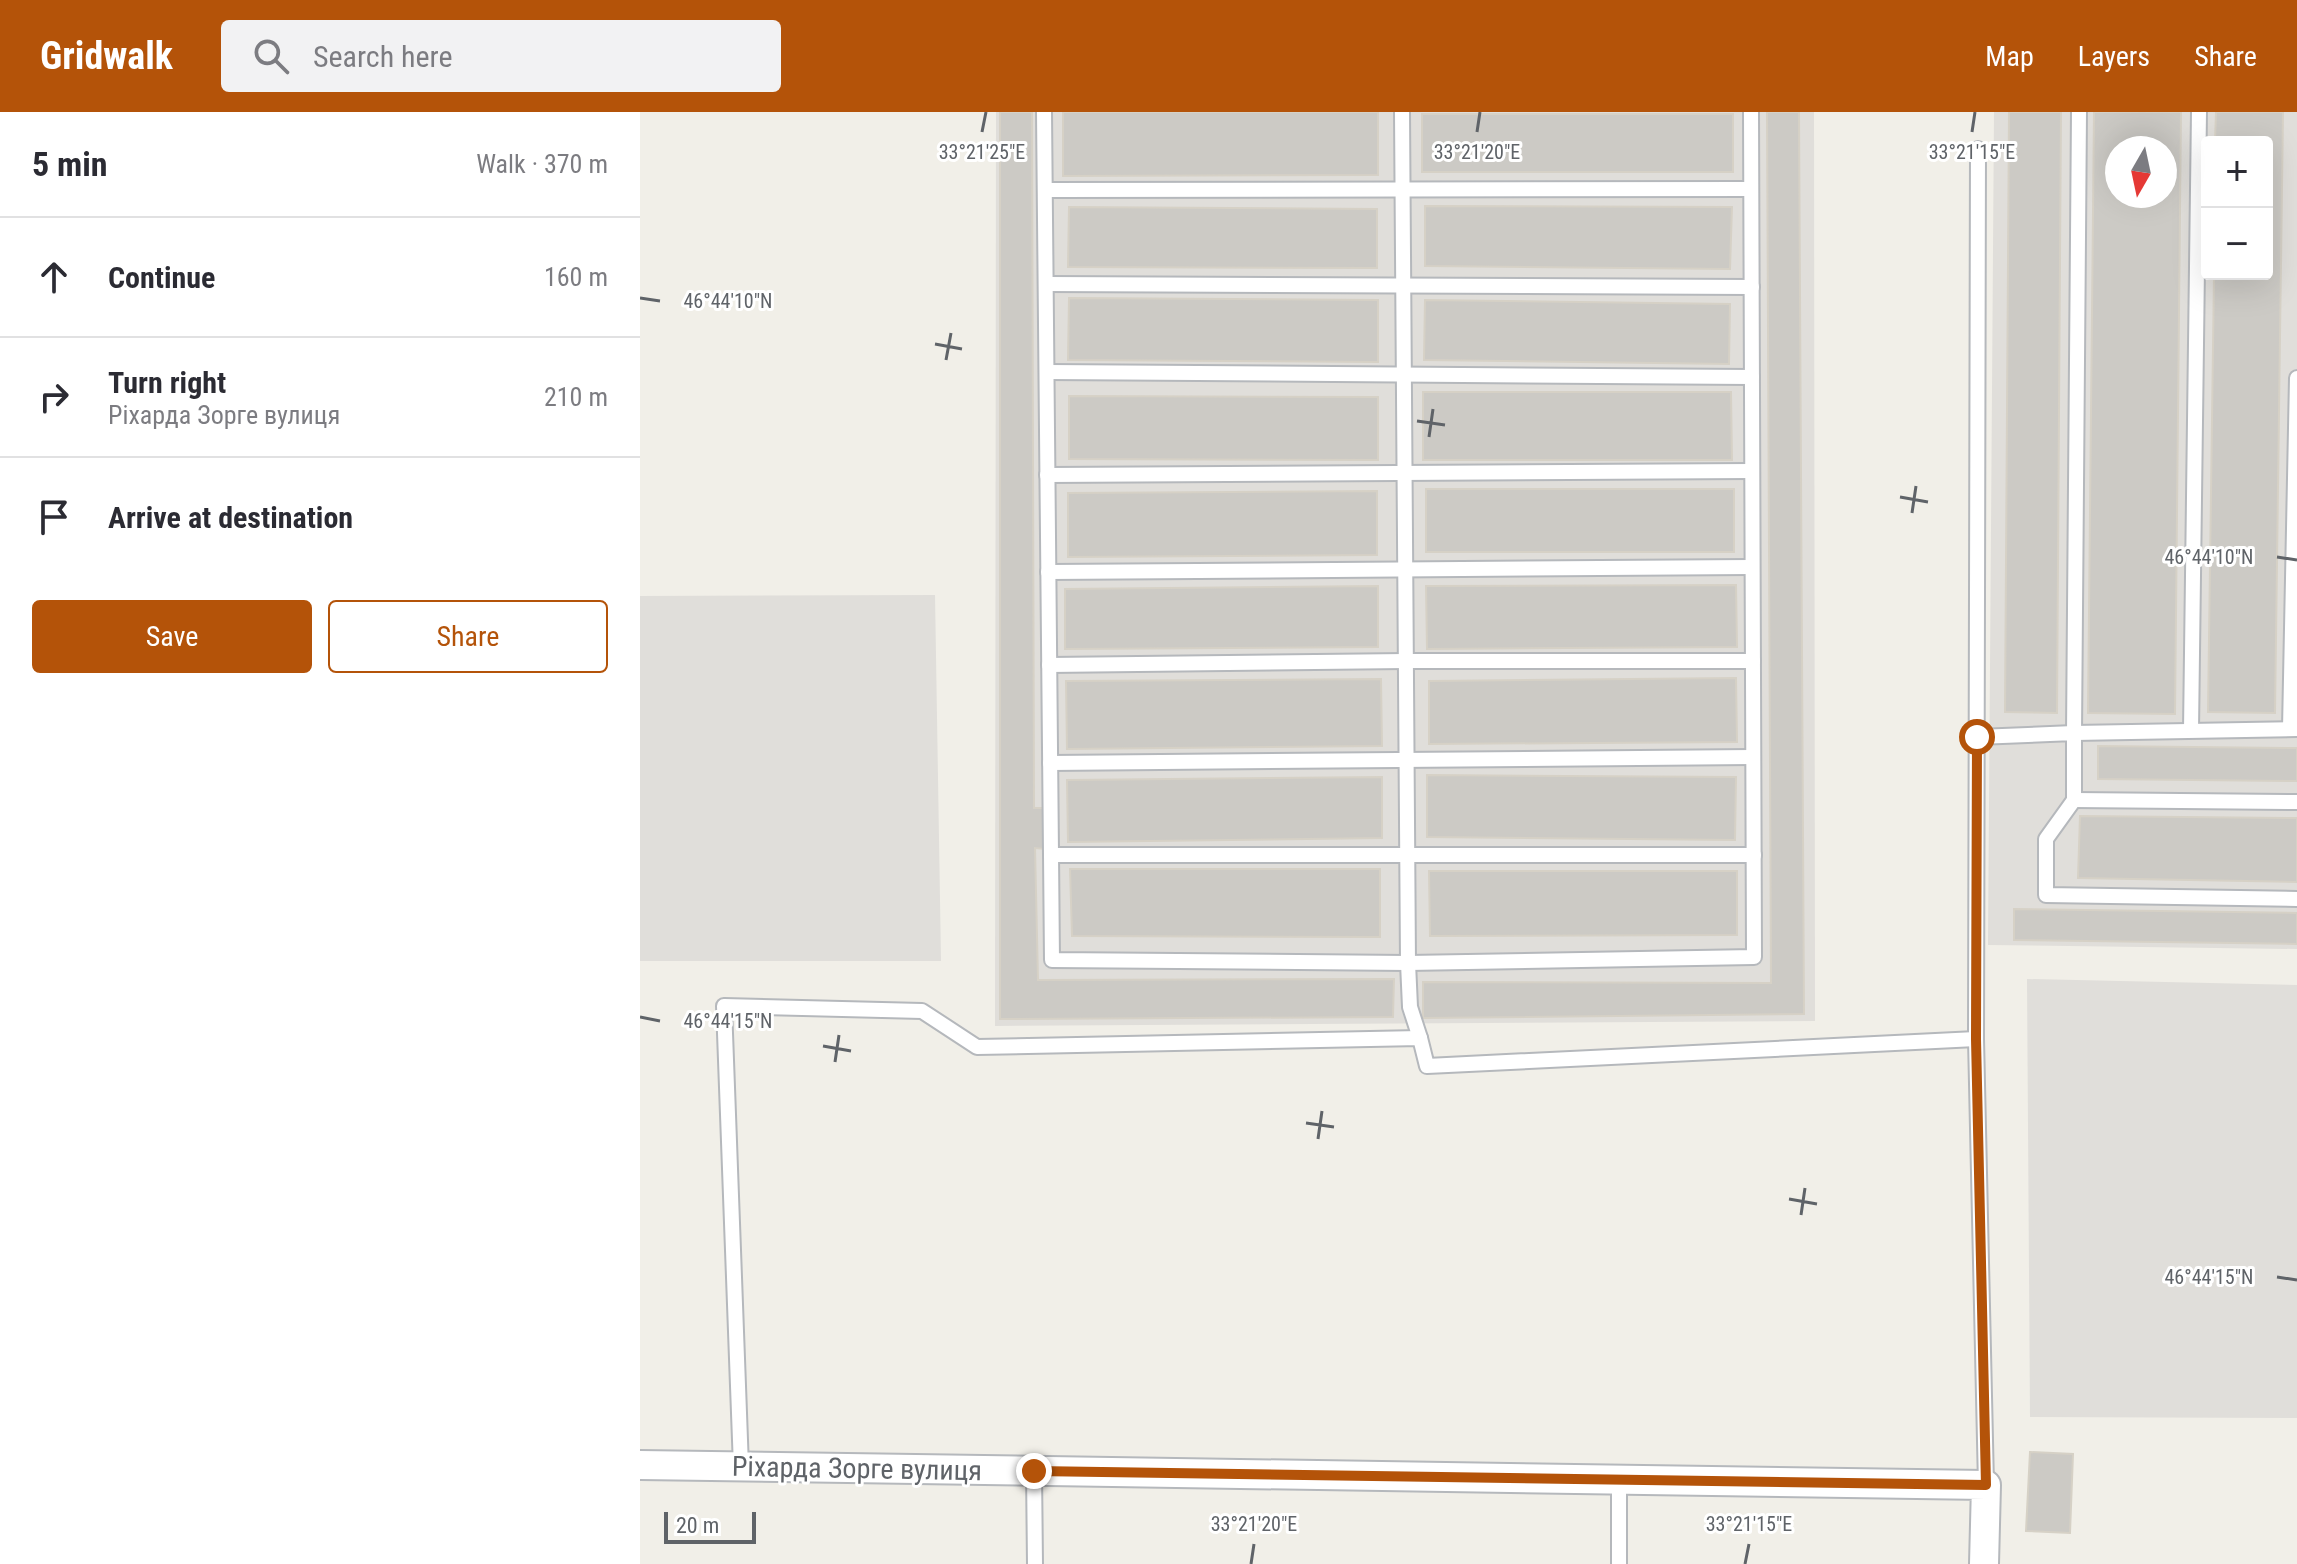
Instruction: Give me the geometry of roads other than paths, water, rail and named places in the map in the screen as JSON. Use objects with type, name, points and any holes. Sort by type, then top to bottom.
[{"type":"street","name":"Ріхарда Зорге вулиця","points":[[640,1465],[1986,1485]]},
{"type":"street","points":[[1984,1564],[1986,1485]]},
{"type":"lane","points":[[1044,112],[1052,960],[1408,963],[1754,957],[1751,112]]},
{"type":"lane","points":[[1402,112],[1408,963],[1410,1007],[1427,1066],[1976,1039]]},
{"type":"lane","points":[[2079,112],[2074,800],[2046,839],[2046,895],[2297,899]]},
{"type":"lane","points":[[2191,730],[2199,112]]},
{"type":"lane","points":[[1978,149],[1976,1039],[1986,1485]]},
{"type":"lane","points":[[1045,190],[1751,189]]},
{"type":"lane","points":[[1046,284],[1752,287]]},
{"type":"lane","points":[[1047,372],[1752,377]]},
{"type":"lane","points":[[1977,737],[2294,729],[2297,378]]},
{"type":"lane","points":[[1047,475],[1752,471]]},
{"type":"lane","points":[[1048,572],[1752,567]]},
{"type":"lane","points":[[1049,665],[1753,661]]},
{"type":"lane","points":[[1050,763],[1753,757]]},
{"type":"lane","points":[[2074,800],[2297,802]]},
{"type":"lane","points":[[1051,855],[1754,855]]},
{"type":"lane","points":[[741,1467],[724,1006],[922,1011],[977,1047],[1420,1038]]},
{"type":"lane","points":[[1034,1471],[1035,1564]]},
{"type":"lane","points":[[1619,1479],[1619,1564]]}]
